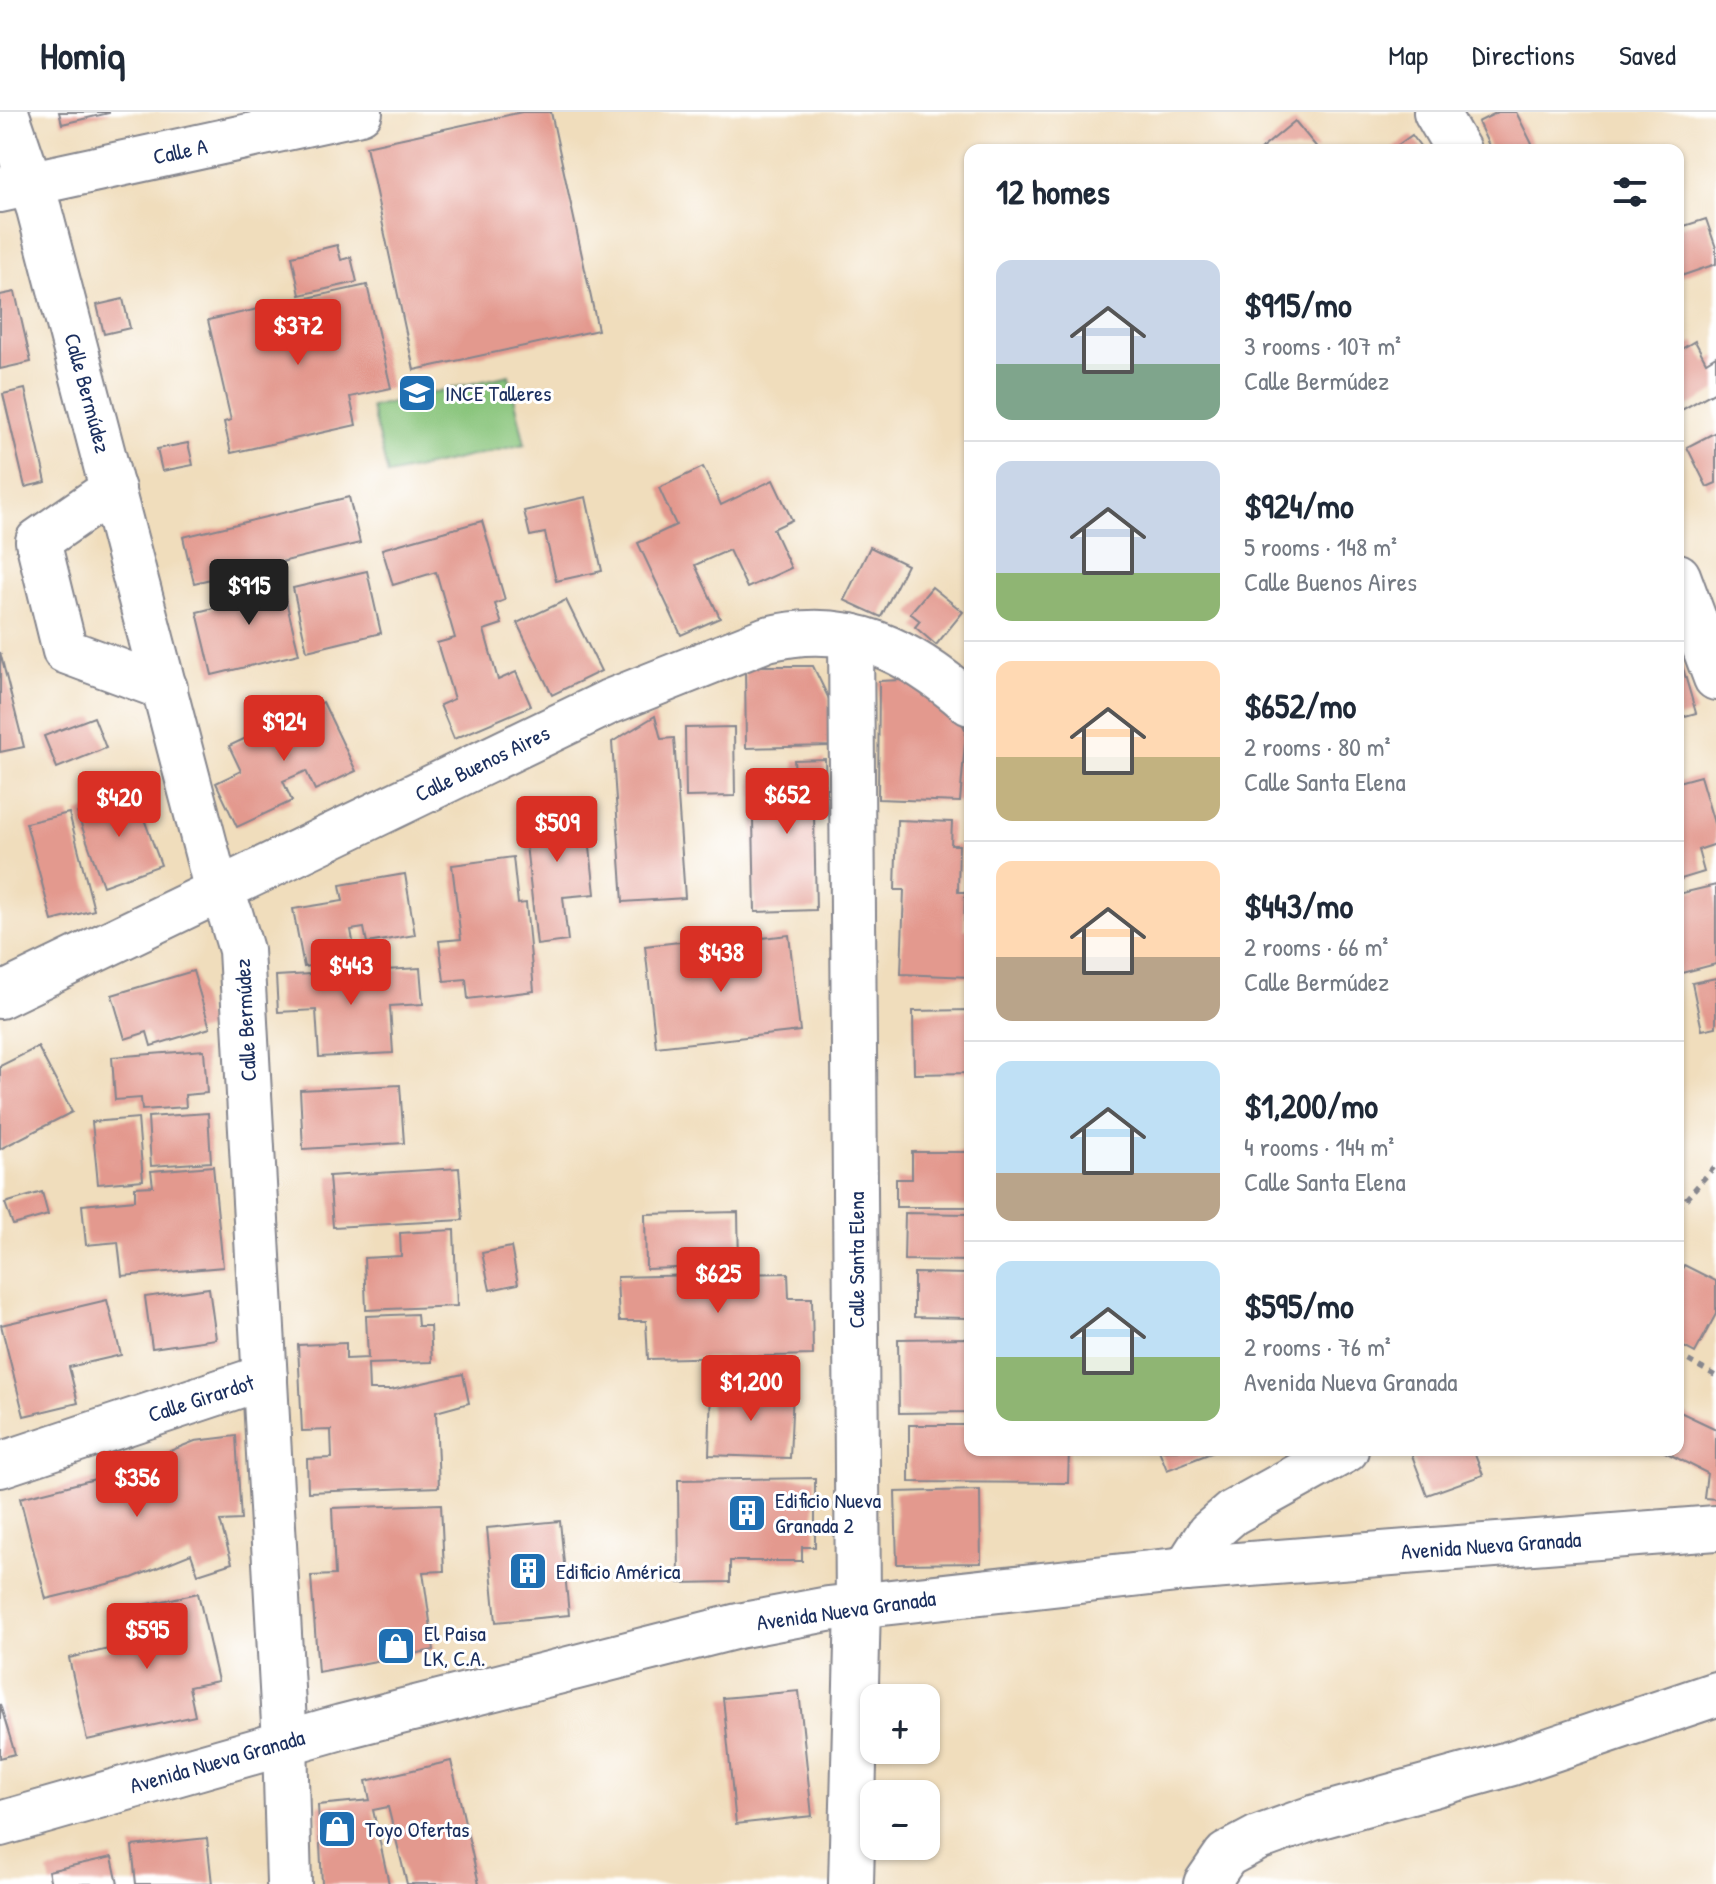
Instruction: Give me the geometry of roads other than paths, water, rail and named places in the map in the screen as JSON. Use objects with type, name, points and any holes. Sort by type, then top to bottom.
[{"type":"street","name":"Calle Bermúdez","points":[[6,112],[16,187],[113,489],[217,891],[230,913],[241,950],[285,1742],[289,1884]]},
{"type":"street","name":"Calle A","points":[[16,187],[360,112]]},
{"type":"street","points":[[1436,112],[1455,144]]},
{"type":"street","points":[[113,489],[38,541],[65,651],[165,688]]},
{"type":"street","points":[[1684,592],[1716,678]]},
{"type":"street","name":"Calle Buenos Aires","points":[[0,996],[595,708],[684,671],[792,633],[851,636],[894,648],[930,670],[964,698]]},
{"type":"street","name":"Calle Santa Elena","points":[[851,636],[858,1605],[851,1884]]},
{"type":"street","name":"Calle Girardot","points":[[0,1465],[265,1377]]},
{"type":"street","points":[[1186,1569],[1209,1533],[1232,1513],[1335,1456]]},
{"type":"street","name":"Avenida Nueva Granada","points":[[0,1824],[285,1742],[738,1626],[858,1605],[1186,1569],[1716,1528]]},
{"type":"street","points":[[1206,1884],[1226,1855],[1258,1838],[1313,1818],[1512,1763],[1716,1694]]},
{"type":"place","name":"INCE Talleres","points":[[417,393]]},
{"type":"place","name":"Edificio Nueva Granada 2","points":[[747,1513]]},
{"type":"place","name":"Edificio América","points":[[528,1571]]},
{"type":"place","name":"El Paisa LK, C.A.","points":[[396,1646]]},
{"type":"place","name":"Toyo Ofertas","points":[[337,1829]]}]
